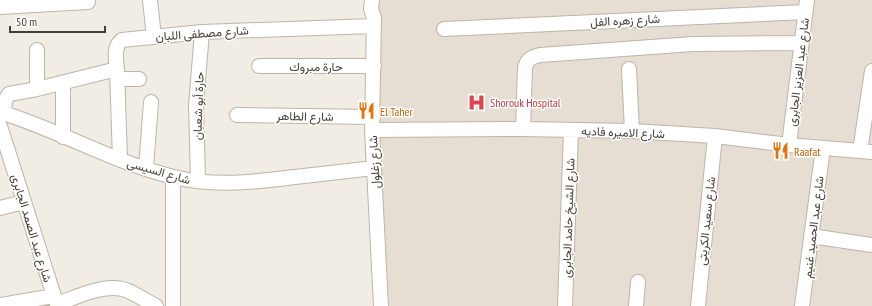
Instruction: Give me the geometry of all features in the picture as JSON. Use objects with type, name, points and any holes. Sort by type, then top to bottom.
[{"type":"street","points":[[150,0],[154,37]]},
{"type":"street","name":"شارع زغلول","points":[[372,0],[371,9],[374,22],[372,124],[381,306]]},
{"type":"street","name":"شارع زغلول","points":[[374,22],[378,0]]},
{"type":"street","points":[[0,7],[88,2]]},
{"type":"street","name":"شارع زهره الفل","points":[[444,29],[806,6]]},
{"type":"street","name":"شارع عبد العزيز الجابرى","points":[[789,145],[806,6]]},
{"type":"street","name":"شارع مصطفى اللبان","points":[[117,74],[116,49],[119,42],[122,40],[202,32],[374,22]]},
{"type":"street","name":"حارة أبو شعبان","points":[[198,182],[196,106],[202,32]]},
{"type":"street","points":[[523,129],[525,68],[528,60],[533,57],[548,54],[693,44],[801,43]]},
{"type":"street","points":[[37,50],[37,89]]},
{"type":"street","name":"حارة مبروك","points":[[259,66],[374,66]]},
{"type":"street","points":[[629,69],[632,132]]},
{"type":"street","points":[[866,151],[872,71]]},
{"type":"street","points":[[117,74],[120,160]]},
{"type":"street","points":[[1,117],[5,100],[9,94],[117,74],[139,79]]},
{"type":"street","points":[[63,83],[63,136]]},
{"type":"street","points":[[146,168],[151,102]]},
{"type":"street","name":"شارع الطاهر","points":[[237,114],[372,124]]},
{"type":"street","name":"شارع السيسى","points":[[1,117],[63,136],[120,160],[173,177],[198,182],[252,182],[374,168]]},
{"type":"street","name":"شارع عبد الصمد الجابرى","points":[[1,117],[24,202],[56,302]]},
{"type":"street","name":"شارع الاميره فاديه","points":[[372,124],[715,136],[789,145],[866,151]]},
{"type":"street","name":"شارع الشيخ حامد الجابرى","points":[[565,306],[571,130]]},
{"type":"street","name":"شارع سعيد الكريتى","points":[[698,306],[715,136]]},
{"type":"street","name":"شارع عبد الحميد غنيم","points":[[802,306],[823,148]]},
{"type":"street","points":[[173,177],[173,306]]},
{"type":"street","points":[[0,208],[24,202]]},
{"type":"street","points":[[811,236],[872,245]]},
{"type":"street","points":[[636,306],[638,282]]},
{"type":"street","points":[[0,305],[56,302],[97,290],[116,288],[125,290],[156,306]]},
{"type":"shaded area","points":[[377,0],[872,0],[872,306],[389,306],[374,63]]},
{"type":"place","name":"Shorouk Hospital","points":[[477,102]]},
{"type":"place","name":"El Taher","points":[[367,111]]},
{"type":"place","name":"Raafat","points":[[781,151]]}]
